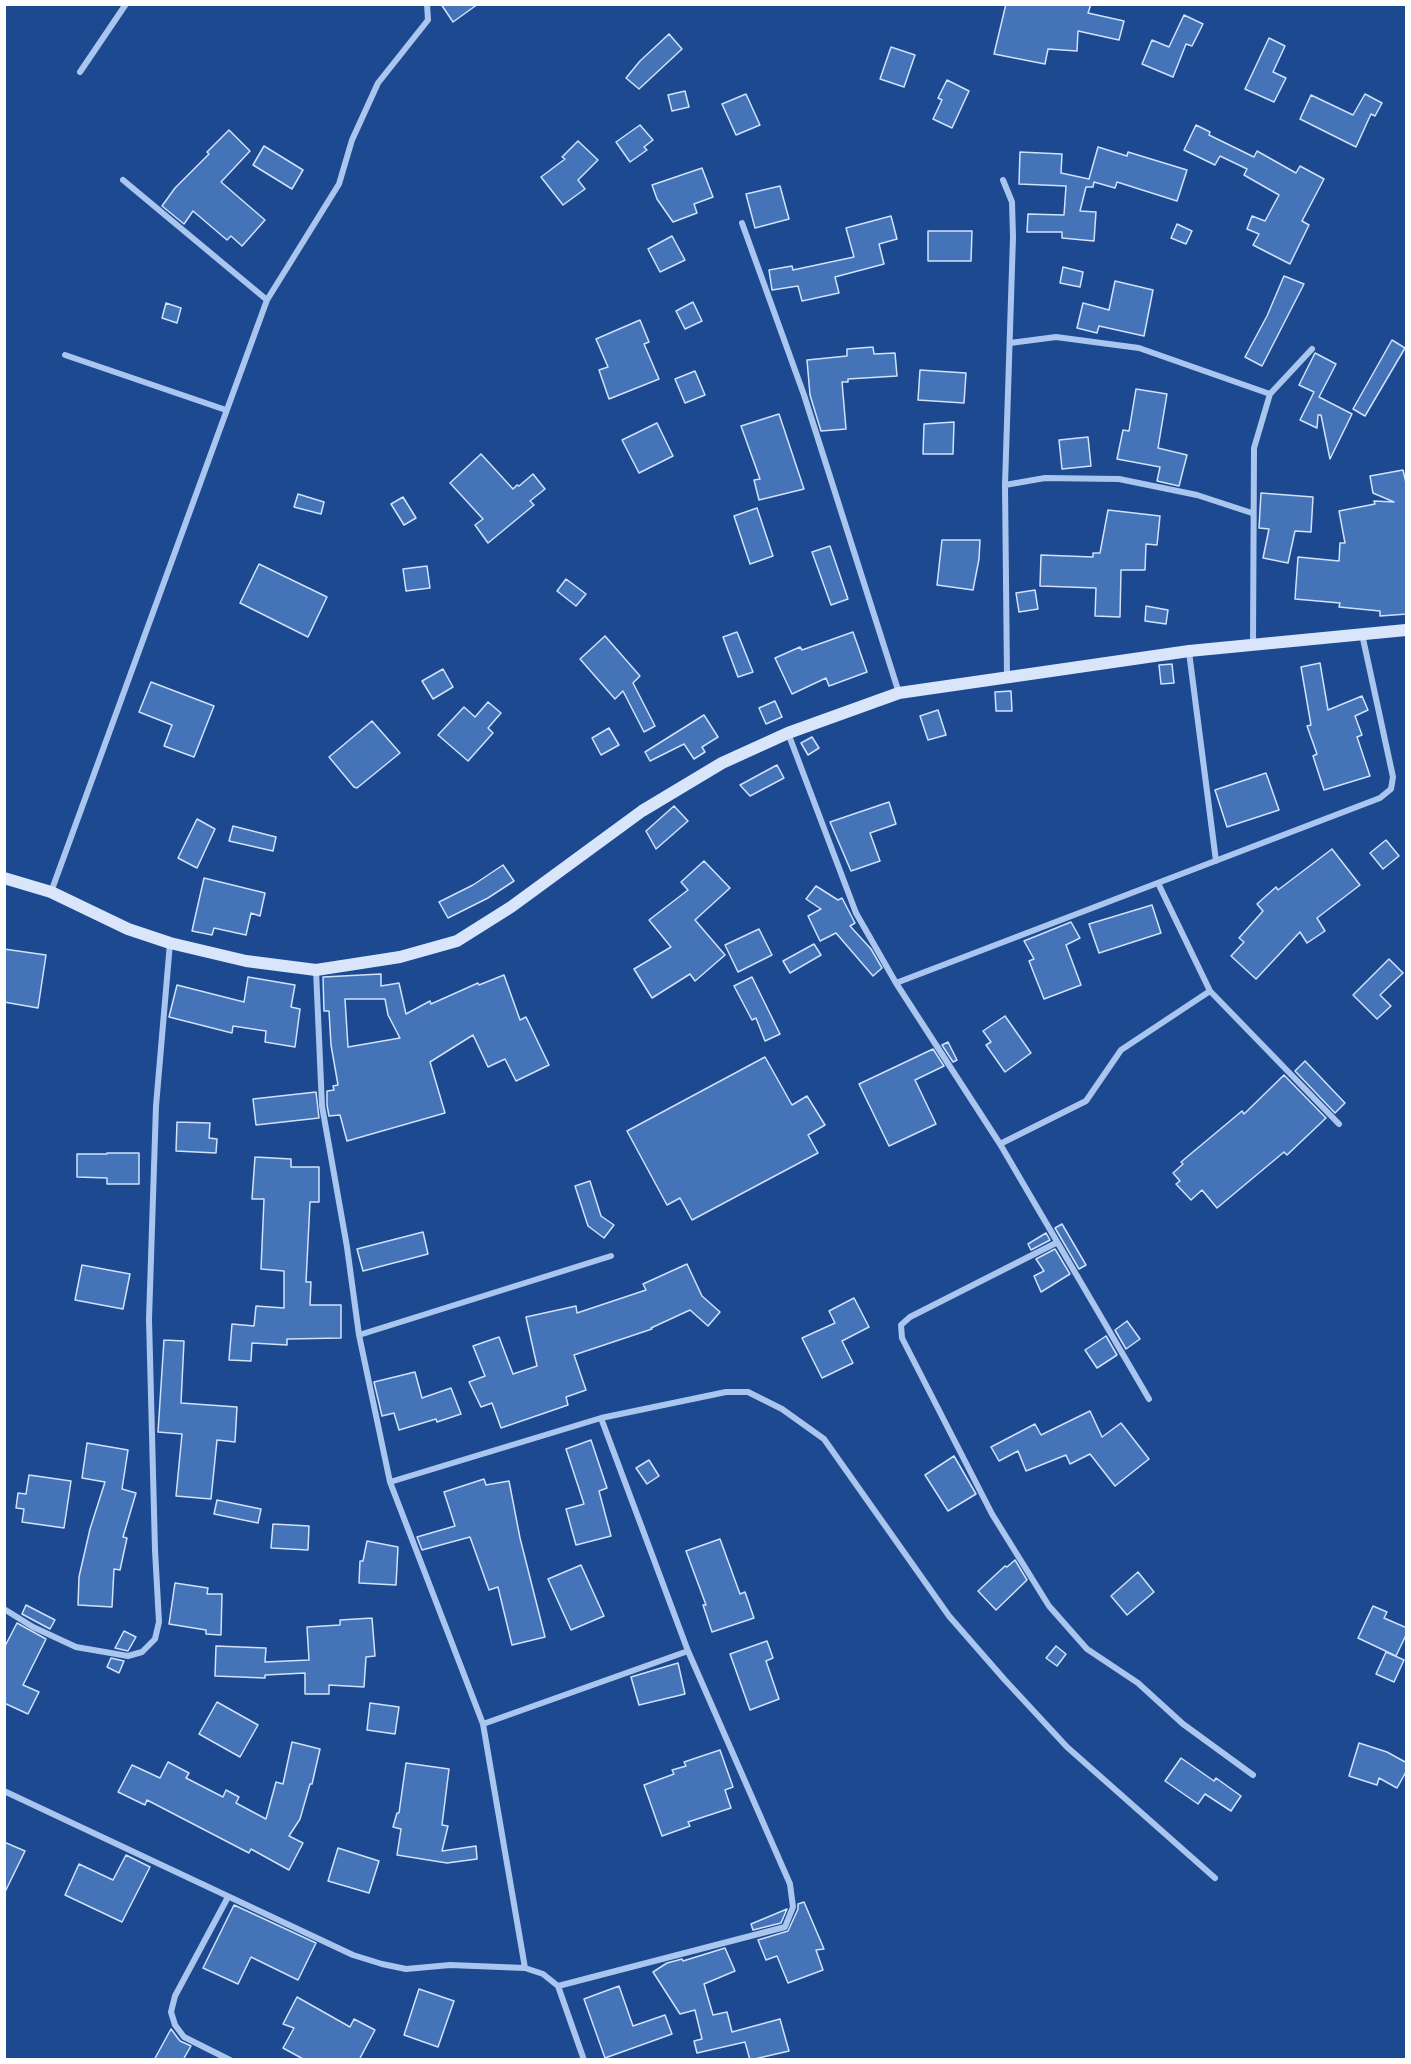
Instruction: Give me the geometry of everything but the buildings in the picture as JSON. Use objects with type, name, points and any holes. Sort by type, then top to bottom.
[{"type":"street","points":[[80,72],[126,4]]},
{"type":"street","points":[[51,892],[267,300],[339,184],[352,140],[378,83],[428,20],[426,4]]},
{"type":"street","points":[[123,180],[267,300]]},
{"type":"street","points":[[1003,180],[1012,202],[1005,485],[1007,676]]},
{"type":"street","points":[[742,223],[804,395],[899,693]]},
{"type":"street","points":[[1010,343],[1056,337],[1139,348],[1270,394]]},
{"type":"street","points":[[1253,644],[1254,448],[1270,394],[1312,349]]},
{"type":"street","points":[[65,354],[226,410]]},
{"type":"street","points":[[1005,485],[1045,478],[1119,479],[1197,495],[1252,513]]},
{"type":"street","points":[[4,878],[51,892],[128,929],[170,943],[246,961],[316,970],[400,957],[457,941],[512,907],[642,811],[722,763],[789,733],[899,693],[1189,651],[1407,630]]},
{"type":"street","points":[[896,983],[1380,798],[1391,789],[1393,777],[1362,634]]},
{"type":"street","points":[[1189,651],[1216,861]]},
{"type":"street","points":[[789,733],[856,913],[896,983],[1000,1144],[1149,1399]]},
{"type":"street","points":[[1158,884],[1210,991],[1339,1124]]},
{"type":"street","points":[[4,1610],[33,1627],[76,1647],[129,1656],[142,1652],[156,1638],[159,1622],[149,1319],[156,1106],[170,943]]},
{"type":"street","points":[[316,970],[322,1106],[347,1247],[359,1335],[390,1482],[483,1724],[525,1968]]},
{"type":"street","points":[[1000,1144],[1086,1101],[1121,1050],[1210,991]]},
{"type":"street","points":[[1056,1243],[910,1317],[901,1325],[902,1338],[993,1514],[1049,1606],[1087,1649],[1138,1683],[1183,1724],[1253,1775]]},
{"type":"street","points":[[359,1335],[611,1256]]},
{"type":"street","points":[[390,1482],[601,1418],[726,1392],[748,1392],[782,1409],[824,1439],[949,1616],[1004,1679],[1068,1747],[1215,1878]]},
{"type":"street","points":[[558,1986],[785,1927],[793,1907],[790,1884],[688,1651],[601,1418]]},
{"type":"street","points":[[483,1724],[688,1651]]},
{"type":"street","points":[[4,1791],[353,1955],[406,1970],[450,1965],[525,1968],[543,1974],[558,1986],[584,2060]]},
{"type":"street","points":[[228,1897],[176,1996],[171,2012],[175,2025],[184,2037],[230,2060]]}]
